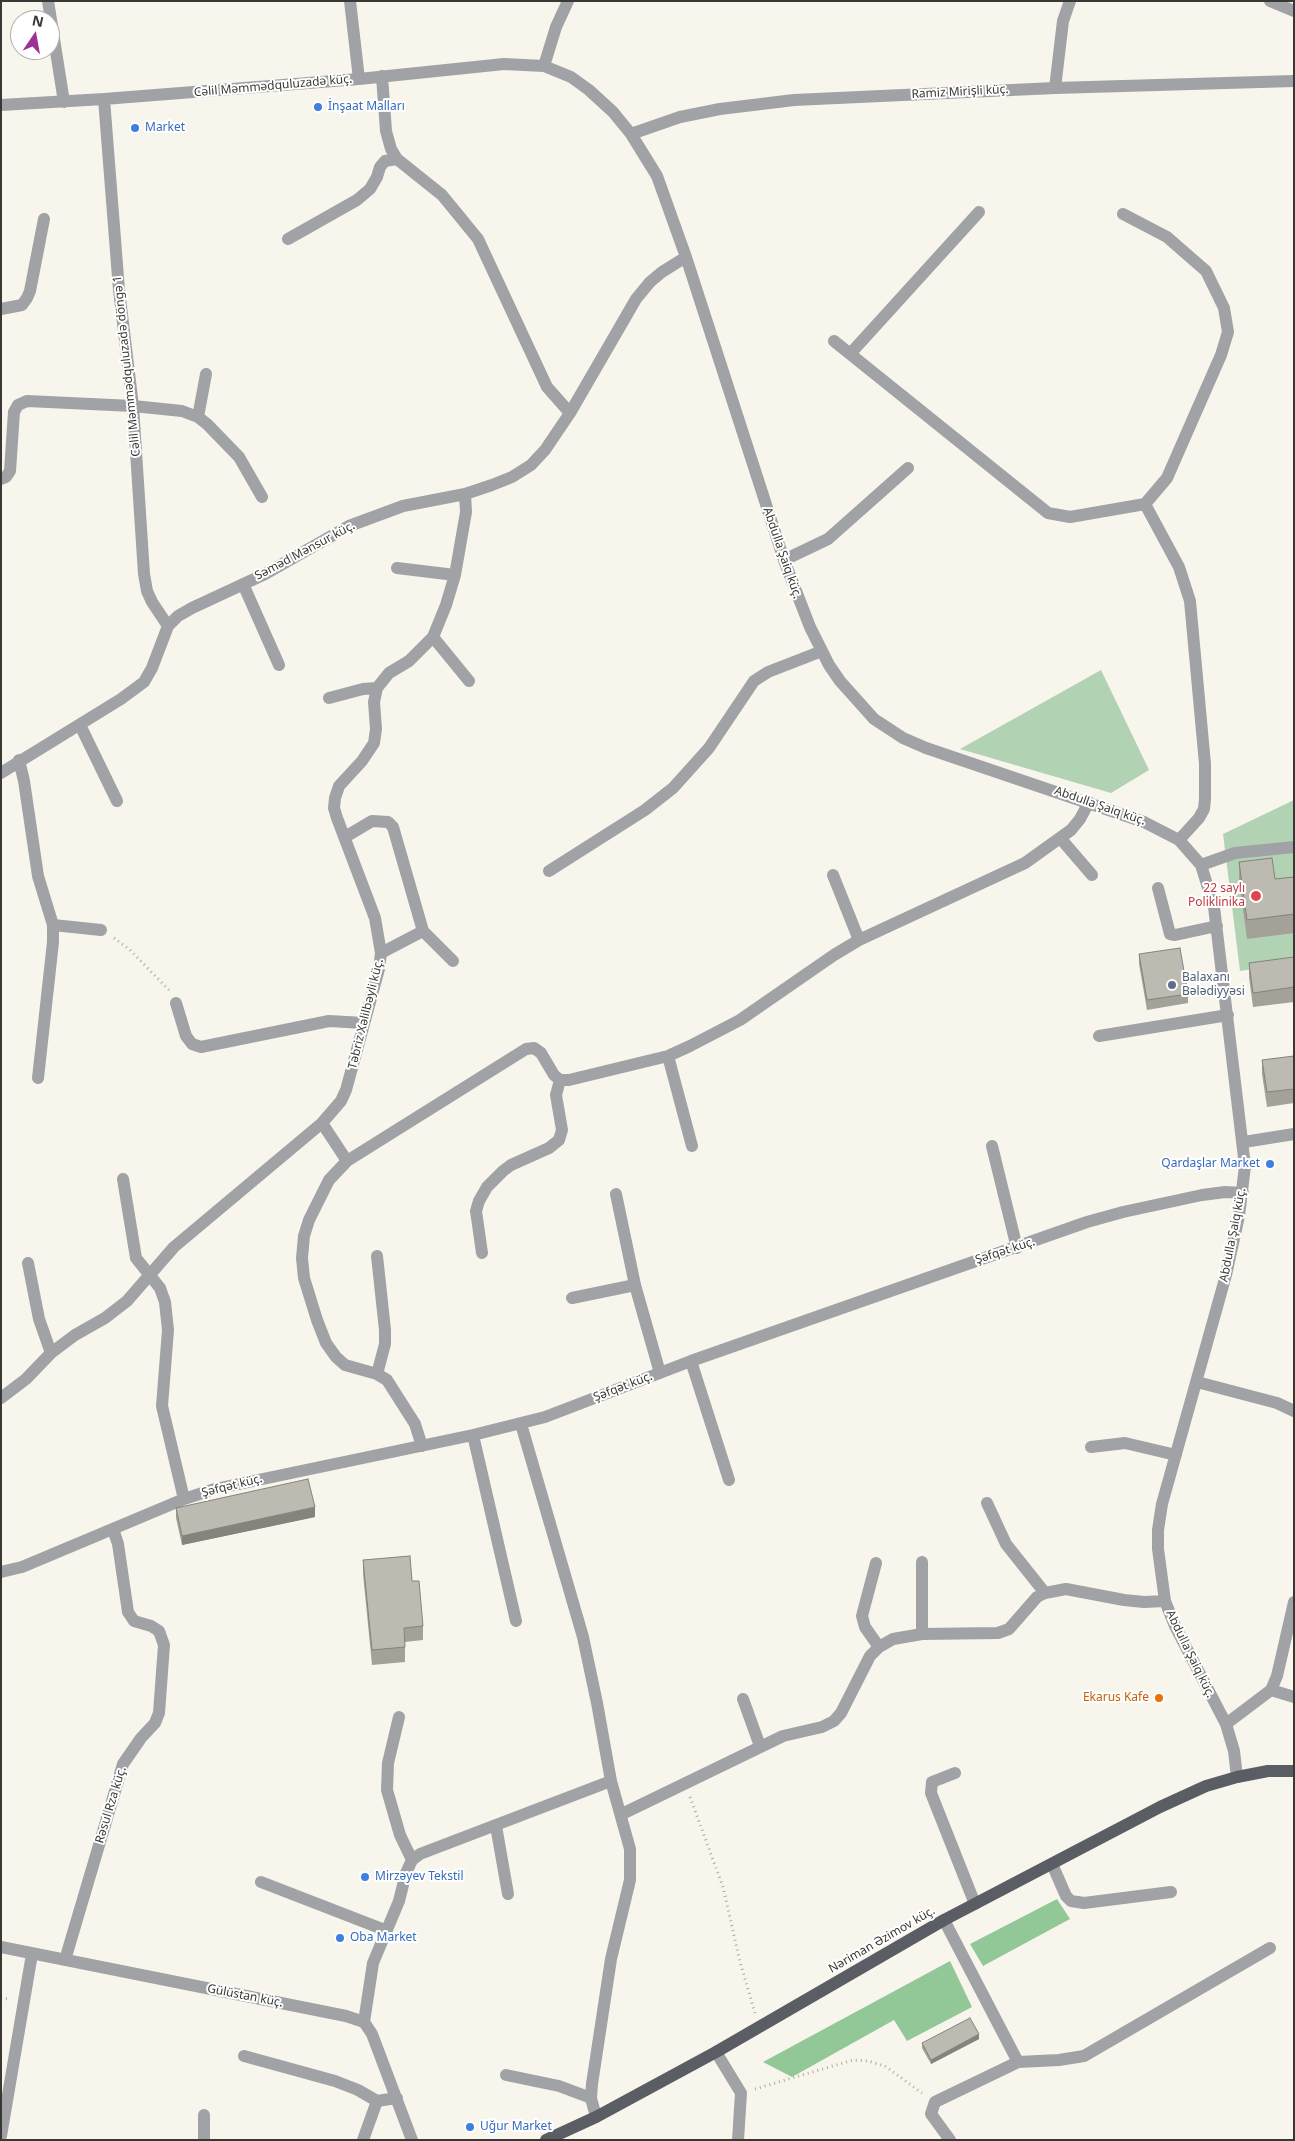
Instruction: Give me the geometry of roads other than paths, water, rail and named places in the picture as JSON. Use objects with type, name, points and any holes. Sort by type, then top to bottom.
[{"type":"main road","name":"Nəriman Əzimov küç.","points":[[546,2140],[596,2117],[716,2052],[944,1920],[1168,1803],[1206,1786],[1237,1777],[1268,1771],[1294,1771]]},
{"type":"street","points":[[48,1],[64,102]]},
{"type":"street","points":[[350,1],[359,79]]},
{"type":"street","points":[[544,66],[556,26],[568,1]]},
{"type":"street","points":[[1055,88],[1063,21],[1070,1]]},
{"type":"street","points":[[1270,1],[1294,11]]},
{"type":"street","name":"Cəlil Məmmədquluzadə küç.","points":[[1,105],[64,102],[359,79],[504,64],[544,66]]},
{"type":"street","name":"Abdulla Şaiq küç.","points":[[544,66],[571,77],[589,90],[613,112],[631,134],[657,176],[686,257],[784,560],[810,627],[822,651],[840,680],[860,705],[874,718],[903,738],[926,748],[1144,822],[1179,840],[1201,865],[1211,894],[1217,926],[1244,1142],[1245,1166],[1243,1193],[1226,1275],[1162,1504],[1158,1530],[1160,1573],[1165,1601],[1175,1626],[1226,1724],[1234,1751],[1237,1777]]},
{"type":"street","points":[[382,76],[386,131],[396,159],[442,195],[478,239],[546,387],[570,413]]},
{"type":"street","name":"Ramiz Mirişli küç.","points":[[631,134],[680,117],[720,109],[794,100],[1055,88],[1294,81]]},
{"type":"street","name":"Cəlil Məmmədquluzadə döngə 1","points":[[104,99],[119,290],[133,406],[144,574],[147,590],[152,602],[168,626]]},
{"type":"street","points":[[288,238],[357,200],[370,189],[380,167],[385,161],[396,159]]},
{"type":"street","points":[[850,354],[979,212]]},
{"type":"street","points":[[834,341],[1048,513],[1070,517],[1145,504],[1167,478],[1221,355],[1228,332],[1224,308],[1206,271],[1167,237],[1123,214]]},
{"type":"street","points":[[1,309],[22,305],[27,298],[44,219]]},
{"type":"street","name":"Səməd Mənsur küç.","points":[[168,626],[178,616],[192,608],[243,584],[349,526],[403,506],[465,494],[512,477],[531,466],[545,450],[570,413],[636,299],[656,277],[686,257]]},
{"type":"street","points":[[198,417],[206,374]]},
{"type":"street","points":[[1,479],[6,477],[10,471],[14,412],[18,405],[26,400],[133,406],[182,411],[198,417],[239,457],[262,497]]},
{"type":"street","points":[[784,560],[828,539],[908,468]]},
{"type":"street","points":[[329,698],[364,689],[377,688],[389,673],[409,660],[433,637],[446,605],[455,575],[466,512],[465,494]]},
{"type":"street","points":[[1145,504],[1179,567],[1190,601],[1204,764],[1205,799],[1204,809],[1199,818],[1179,840]]},
{"type":"street","points":[[397,568],[455,575]]},
{"type":"street","points":[[243,584],[279,665]]},
{"type":"street","points":[[1,773],[19,760],[121,699],[144,682],[152,668],[168,626]]},
{"type":"street","points":[[433,637],[469,681]]},
{"type":"street","points":[[549,871],[645,810],[673,788],[709,748],[754,681],[768,672],[822,651]]},
{"type":"street","name":"Təbriz Xəlilbəyli küç.","points":[[1,1398],[26,1379],[51,1353],[75,1335],[105,1318],[127,1301],[174,1247],[322,1123],[340,1101],[346,1090],[379,969],[381,953],[375,918],[334,808],[339,786],[362,761],[374,743],[376,728],[374,702],[377,688]]},
{"type":"street","points":[[80,725],[117,801]]},
{"type":"street","points":[[19,760],[24,781],[38,876],[53,925],[53,942],[38,1078]]},
{"type":"street","points":[[422,1446],[415,1424],[387,1380],[377,1374],[345,1365],[336,1357],[326,1343],[316,1320],[304,1278],[302,1258],[304,1236],[309,1220],[329,1180],[347,1161],[526,1049],[534,1048],[541,1053],[554,1075],[560,1080],[569,1080],[668,1056],[740,1020],[859,940],[1025,863],[1061,838],[1080,819],[1089,802]]},
{"type":"street","points":[[345,837],[372,821],[388,822],[393,827],[423,931],[453,961]]},
{"type":"street","points":[[1061,838],[1092,875]]},
{"type":"street","points":[[1201,865],[1235,854],[1294,847]]},
{"type":"street","points":[[833,875],[859,940]]},
{"type":"street","points":[[1158,888],[1170,934],[1175,935],[1217,926]]},
{"type":"street","points":[[53,925],[100,930]]},
{"type":"street","points":[[381,953],[423,931]]},
{"type":"street","points":[[176,1003],[186,1036],[192,1044],[201,1047],[329,1021],[364,1023]]},
{"type":"street","points":[[1099,1036],[1228,1015]]},
{"type":"street","points":[[668,1056],[692,1146]]},
{"type":"street","points":[[482,1253],[476,1211],[479,1201],[487,1187],[503,1171],[511,1165],[549,1148],[559,1140],[562,1130],[556,1095],[560,1080]]},
{"type":"street","points":[[322,1123],[347,1161]]},
{"type":"street","points":[[1244,1142],[1294,1134]]},
{"type":"street","points":[[992,1146],[1017,1248]]},
{"type":"street","points":[[123,1179],[136,1258],[160,1288],[165,1302],[168,1330],[162,1406],[184,1499]]},
{"type":"street","name":"Şəfqət küç.","points":[[1,1572],[22,1567],[184,1499],[215,1489],[258,1478],[473,1435],[545,1417],[691,1361],[1088,1222],[1123,1212],[1202,1195],[1225,1192],[1243,1193]]},
{"type":"street","points":[[616,1194],[635,1286],[660,1373]]},
{"type":"street","points":[[377,1256],[385,1330],[384,1344],[377,1374]]},
{"type":"street","points":[[28,1263],[39,1319],[51,1353]]},
{"type":"street","points":[[572,1298],[635,1286]]},
{"type":"street","points":[[691,1361],[729,1480]]},
{"type":"street","points":[[1197,1382],[1277,1403],[1294,1410]]},
{"type":"street","points":[[521,1424],[583,1636],[598,1703],[611,1781],[622,1814],[630,1849],[630,1880],[609,1967],[592,2098],[596,2117]]},
{"type":"street","points":[[473,1435],[516,1621]]},
{"type":"street","points":[[1091,1447],[1125,1443],[1176,1455]]},
{"type":"street","points":[[986,1503],[1006,1544],[1045,1593]]},
{"type":"street","name":"Rəsul Rza küç.","points":[[65,1960],[122,1764],[141,1738],[155,1723],[159,1713],[164,1645],[159,1631],[134,1621],[128,1612],[118,1544],[113,1528]]},
{"type":"street","points":[[922,1562],[922,1634]]},
{"type":"street","points":[[876,1563],[862,1616],[865,1628],[879,1647]]},
{"type":"street","points":[[622,1814],[760,1746],[783,1736],[822,1727],[834,1721],[842,1713],[870,1656],[879,1647],[893,1639],[922,1634],[998,1633],[1009,1629],[1037,1597],[1045,1593],[1066,1589],[1124,1600],[1144,1602],[1165,1601]]},
{"type":"street","points":[[1226,1724],[1271,1690],[1277,1676],[1294,1602]]},
{"type":"street","points":[[1271,1690],[1294,1696]]},
{"type":"street","points":[[743,1699],[760,1746]]},
{"type":"street","points":[[399,1717],[388,1763],[387,1790],[400,1834],[412,1860]]},
{"type":"street","points":[[955,1773],[932,1782],[931,1793],[975,1904]]},
{"type":"street","points":[[412,2140],[372,2034],[364,2022],[373,1963],[385,1930],[399,1901],[406,1873],[412,1860],[420,1854],[611,1781]]},
{"type":"street","points":[[496,1826],[508,1894]]},
{"type":"street","points":[[1052,1864],[1066,1896],[1071,1901],[1084,1903],[1171,1892]]},
{"type":"street","points":[[261,1882],[385,1930]]},
{"type":"street","points":[[944,1920],[1018,2062]]},
{"type":"street","name":"Gülüstan küç.","points":[[1,1947],[346,2016],[364,2022]]},
{"type":"street","points":[[950,2140],[931,2114],[935,2102],[1018,2062],[1059,2060],[1084,2056],[1270,1948]]},
{"type":"street","points":[[1,2136],[32,1954]]},
{"type":"street","points":[[716,2052],[740,2093],[738,2140]]},
{"type":"street","points":[[244,2056],[335,2081],[358,2090],[377,2101],[397,2098]]},
{"type":"street","points":[[506,2075],[559,2086],[592,2098]]},
{"type":"street","points":[[363,2140],[377,2101]]},
{"type":"street","points":[[204,2115],[204,2140]]},
{"type":"place","name":"İnşaat Malları","points":[[318,107]]},
{"type":"place","name":"Market","points":[[135,128]]},
{"type":"place","name":"22 saylı Poliklinika","points":[[1256,896]]},
{"type":"place","name":"Balaxanı Bələdiyyəsi","points":[[1172,985]]},
{"type":"place","name":"Qardaşlar Market","points":[[1270,1164]]},
{"type":"place","name":"Ekarus Kafe","points":[[1159,1698]]},
{"type":"place","name":"Mirzəyev Tekstil","points":[[365,1877]]},
{"type":"place","name":"Oba Market","points":[[340,1938]]},
{"type":"place","name":"Uğur Market","points":[[470,2127]]}]
